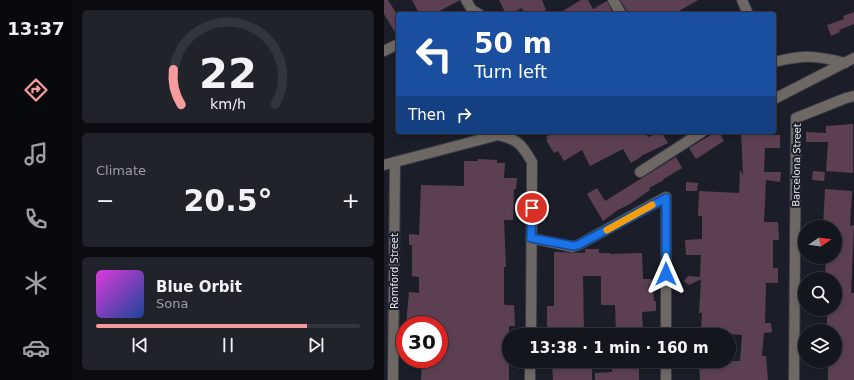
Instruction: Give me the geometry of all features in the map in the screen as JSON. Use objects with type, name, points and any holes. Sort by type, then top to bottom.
[{"type":"street","points":[[466,0],[471,12]]},
{"type":"street","points":[[613,0],[620,12]]},
{"type":"street","points":[[742,0],[747,12]]},
{"type":"street","points":[[384,51],[396,45]]},
{"type":"street","points":[[776,62],[798,56],[821,56],[850,60]]},
{"type":"street","points":[[776,98],[850,60]]},
{"type":"street","name":"Barcelona Street","points":[[794,380],[796,118],[854,96]]},
{"type":"street","points":[[640,172],[699,134]]},
{"type":"street","points":[[384,165],[498,135],[512,138],[523,146],[532,162],[531,328]]},
{"type":"street","name":"Romford Street","points":[[393,380],[395,162]]},
{"type":"street","points":[[531,238],[574,246],[666,198],[666,328]]},
{"type":"street","points":[[530,368],[530,380]]},
{"type":"street","points":[[666,368],[666,380]]},
{"type":"building","points":[[384,0],[388,0],[396,13],[396,34],[384,14]]},
{"type":"building","points":[[412,0],[460,0],[438,12],[418,12]]},
{"type":"building","points":[[499,0],[542,0],[546,10],[542,12],[523,12],[522,8],[514,12],[505,12]]},
{"type":"building","points":[[581,0],[588,0],[593,9],[607,1],[612,12],[561,12]]},
{"type":"building","points":[[620,0],[698,0],[677,12],[628,12]]},
{"type":"building","points":[[854,12],[854,24],[839,30],[840,32],[831,36],[827,25],[844,19],[843,16]]},
{"type":"building","points":[[853,124],[853,173],[826,171],[828,142],[806,142],[806,132],[826,133],[826,126]]},
{"type":"building","points":[[550,134],[646,134],[648,137],[656,134],[662,134],[668,143],[641,156],[631,163],[623,149],[590,166],[582,150],[564,161],[558,151],[554,153],[546,140],[548,139],[546,137]]},
{"type":"building","points":[[713,134],[720,134],[724,141],[696,159],[689,148]]},
{"type":"building","points":[[741,134],[780,135],[780,148],[765,148],[764,172],[781,172],[780,182],[766,180],[764,222],[778,222],[779,240],[773,240],[773,268],[778,268],[778,283],[766,283],[765,323],[771,323],[772,332],[764,333],[762,356],[766,356],[768,380],[700,380],[699,368],[736,368],[736,361],[740,361],[742,335],[736,335],[736,328],[701,328],[702,313],[699,313],[701,279],[689,285],[684,281],[688,276],[700,277],[701,255],[686,255],[685,240],[702,239],[702,216],[698,216],[699,191],[739,193],[740,170],[743,175]]},
{"type":"building","points":[[676,157],[682,168],[649,188],[650,190],[603,221],[587,194],[597,188],[605,201]]},
{"type":"building","points":[[478,159],[497,160],[497,163],[505,163],[504,178],[517,178],[516,189],[514,189],[513,220],[504,220],[506,267],[504,267],[504,303],[505,305],[514,305],[515,326],[502,328],[502,368],[509,368],[509,380],[421,380],[422,368],[448,368],[448,316],[407,316],[409,292],[419,293],[419,277],[412,276],[412,245],[409,245],[409,234],[419,235],[421,185],[464,186],[464,161],[478,161]]},
{"type":"building","points":[[813,171],[825,172],[824,181],[812,180]]},
{"type":"building","points":[[686,182],[698,183],[697,191],[686,191]]},
{"type":"building","points":[[825,189],[852,191],[850,226],[854,225],[851,293],[854,293],[854,380],[828,380],[828,368],[842,368],[842,324],[827,324],[827,318],[827,316],[842,316],[842,272],[825,272],[826,264],[842,264],[842,220],[823,220]]},
{"type":"building","points":[[585,249],[599,249],[599,253],[642,253],[643,279],[652,279],[654,301],[656,301],[656,311],[642,312],[643,328],[616,328],[615,305],[601,305],[601,276],[583,276],[584,328],[547,328],[547,306],[554,306],[554,252],[585,253]]},
{"type":"building","points":[[552,368],[592,368],[592,380],[553,380]]},
{"type":"building","points":[[612,368],[639,368],[639,380],[595,380],[595,373],[612,372]]},
{"type":"slow traffic","points":[[607,230],[652,205]]},
{"type":"route","points":[[532,208],[531,238],[567,246],[574,246],[666,198],[666,274]]}]
